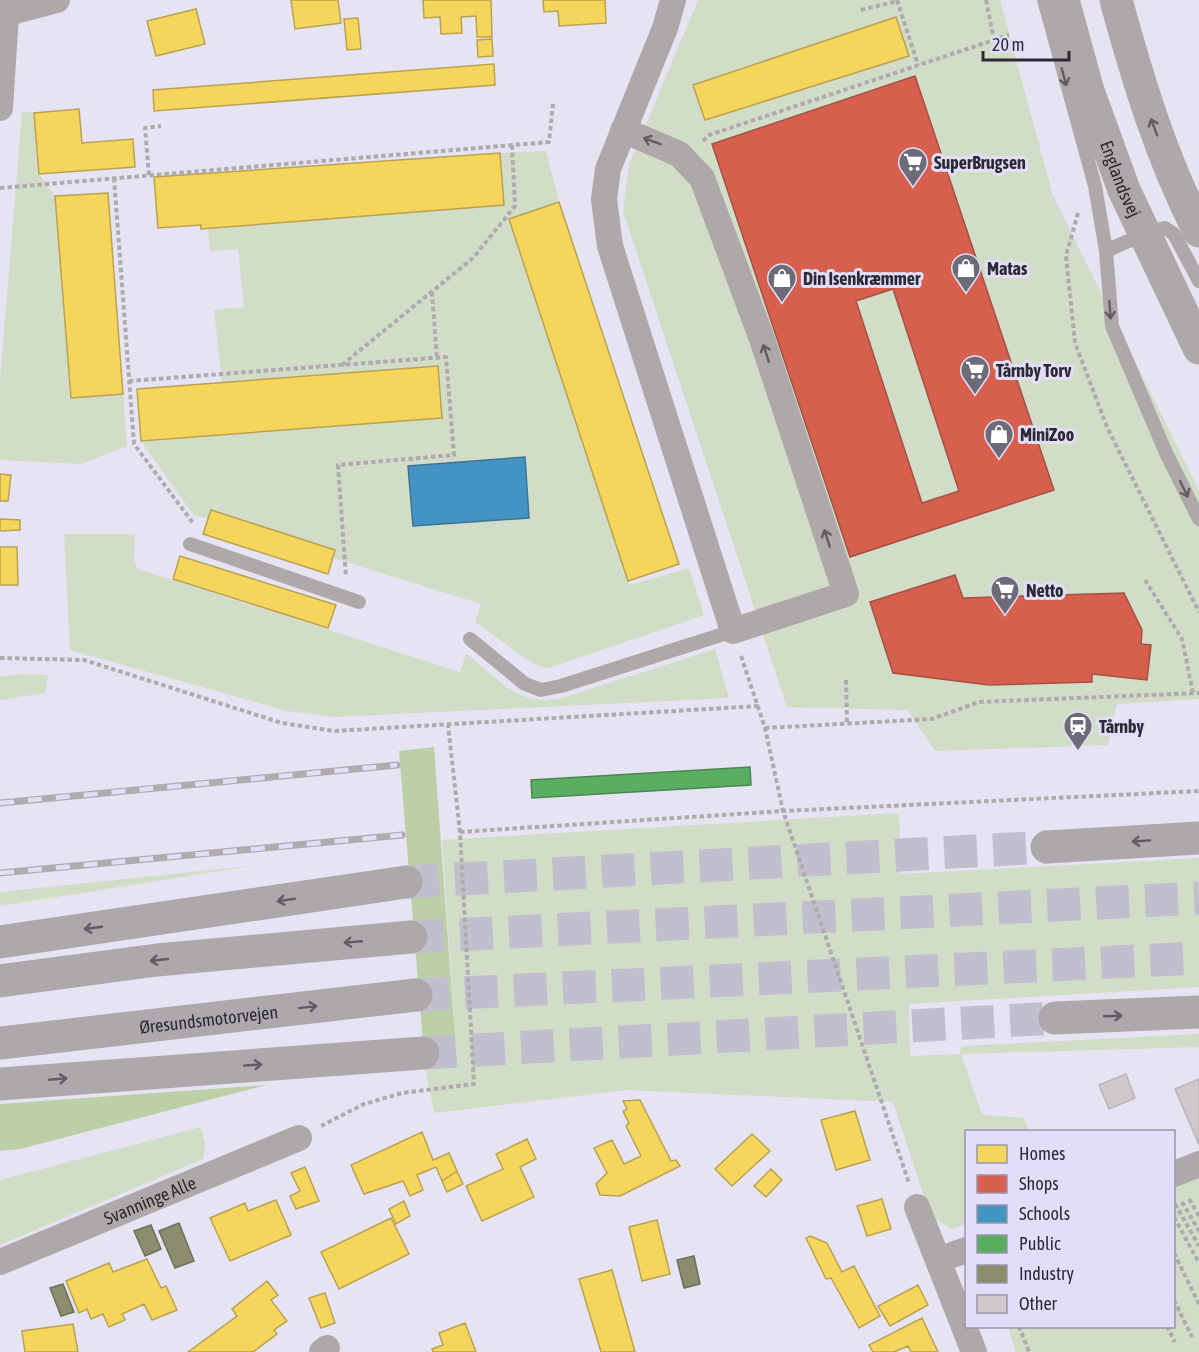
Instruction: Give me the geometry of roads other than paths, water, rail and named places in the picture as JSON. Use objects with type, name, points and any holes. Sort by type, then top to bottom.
[{"type":"highway","points":[[1047,847],[1199,838]]},
{"type":"highway","points":[[0,942],[406,882]]},
{"type":"highway","points":[[0,981],[157,960],[411,937]]},
{"type":"highway","name":"Øresundsmotorvejen","points":[[0,1043],[416,995]]},
{"type":"highway","points":[[1055,1018],[1199,1012]]},
{"type":"highway","points":[[0,1084],[423,1053]]},
{"type":"street","points":[[0,108],[5,9],[57,0]]},
{"type":"street","points":[[623,130],[664,146],[686,159],[702,178],[758,328],[846,594],[733,631],[610,246],[604,199],[605,184],[623,130],[665,28],[674,0]]},
{"type":"street","name":"Englandsvej","points":[[1063,0],[1088,91],[1124,190],[1199,348]]},
{"type":"street","points":[[1116,0],[1142,95],[1181,195],[1199,231]]},
{"type":"street","name":"Svanninge Alle","points":[[0,1262],[299,1138]]},
{"type":"street","points":[[1175,1173],[1199,1164]]},
{"type":"street","points":[[917,1207],[974,1352]]},
{"type":"street","points":[[938,1260],[965,1250]]},
{"type":"lane","points":[[1044,0],[1095,186],[1106,251],[1112,326],[1166,453],[1199,519]]},
{"type":"lane","points":[[1106,251],[1144,234],[1165,228],[1174,234],[1199,281]]},
{"type":"lane","points":[[190,544],[353,599]]},
{"type":"lane","points":[[470,639],[525,684],[541,690],[561,687],[733,631]]},
{"type":"tunnel","points":[[406,882],[1047,847]]},
{"type":"tunnel","points":[[411,937],[1199,898]]},
{"type":"tunnel","points":[[416,995],[1199,958]]},
{"type":"tunnel","points":[[423,1053],[1055,1018]]},
{"type":"railway","points":[[0,803],[397,765]]},
{"type":"railway","points":[[0,873],[402,835]]},
{"type":"place","name":"SuperBrugsen","points":[[913,188]]},
{"type":"place","name":"Matas","points":[[966,294]]},
{"type":"place","name":"Din Isenkræmmer","points":[[782,304]]},
{"type":"place","name":"Tårnby Torv","points":[[975,396]]},
{"type":"place","name":"MiniZoo","points":[[999,460]]},
{"type":"place","name":"Netto","points":[[1005,616]]},
{"type":"place","name":"Tårnby","points":[[1078,752]]}]
